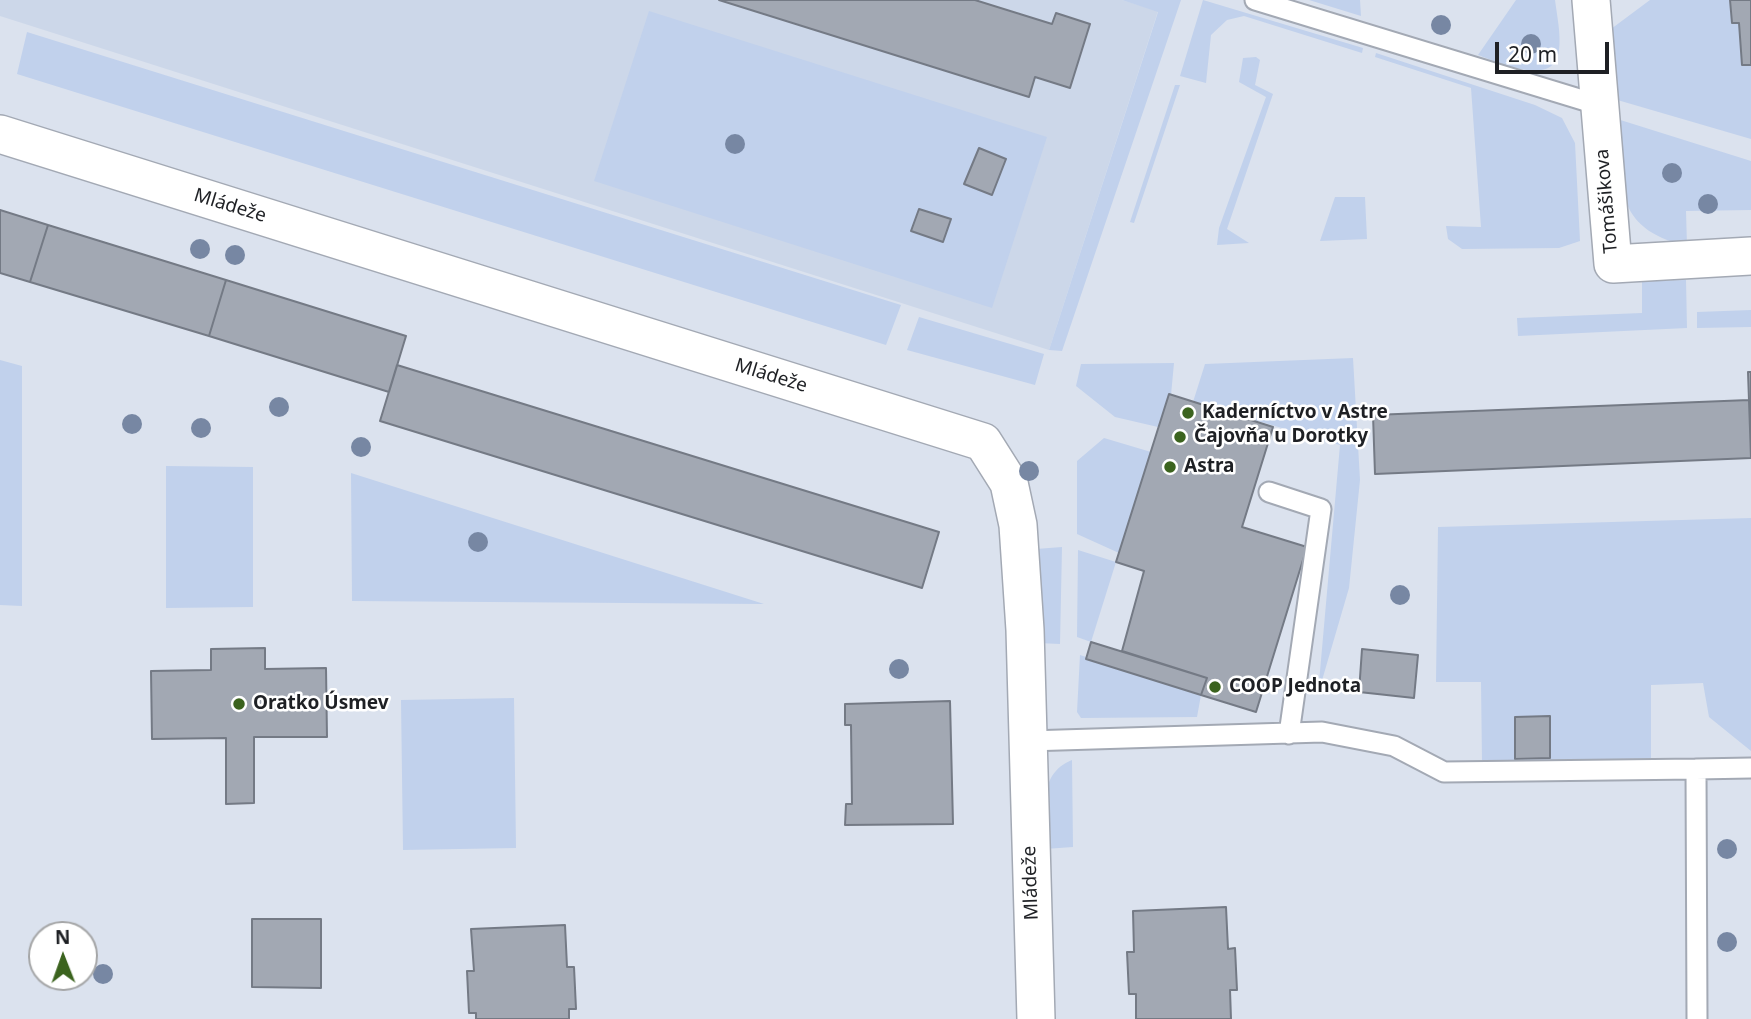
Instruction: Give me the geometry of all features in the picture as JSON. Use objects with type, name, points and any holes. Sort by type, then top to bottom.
[{"type":"street","name":"Tomášikova","points":[[1591,0],[1613,264],[1751,256]]},
{"type":"street","name":"Mládeže","points":[[0,134],[983,442],[1009,483],[1018,525],[1026,675],[1036,1019]]},
{"type":"lane","points":[[1255,0],[1598,105]]},
{"type":"lane","points":[[1269,492],[1321,509],[1289,734]]},
{"type":"lane","points":[[1028,741],[1322,733],[1394,747],[1444,772],[1751,768]]},
{"type":"lane","points":[[1696,769],[1697,1019]]},
{"type":"shaded area","points":[[0,0],[1122,0],[1158,11],[1049,350],[0,16]]},
{"type":"shaded area","points":[[1122,0],[1181,0],[1062,351],[1049,350],[1158,12]]},
{"type":"shaded area","points":[[1203,0],[1363,48],[1362,53],[1244,16],[1227,20],[1211,35],[1206,83],[1180,76]]},
{"type":"shaded area","points":[[1309,0],[1360,0],[1361,16]]},
{"type":"shaded area","points":[[1516,0],[1555,0],[1559,50],[1555,62],[1547,68],[1537,71],[1524,70],[1478,55]]},
{"type":"shaded area","points":[[1650,0],[1730,0],[1732,23],[1739,23],[1742,65],[1751,65],[1751,139],[1614,99],[1611,29]]},
{"type":"shaded area","points":[[649,11],[1047,137],[992,308],[594,181]]},
{"type":"shaded area","points":[[27,32],[901,305],[886,345],[17,74]]},
{"type":"shaded area","points":[[1376,53],[1535,105],[1562,118],[1575,143],[1580,241],[1559,248],[1462,249],[1448,239],[1446,226],[1481,227],[1471,88],[1375,57]]},
{"type":"shaded area","points":[[1256,57],[1260,60],[1255,85],[1273,94],[1227,229],[1249,243],[1217,245],[1219,228],[1266,97],[1239,82],[1243,58]]},
{"type":"shaded area","points":[[1175,85],[1180,85],[1134,223],[1130,222]]},
{"type":"shaded area","points":[[1614,118],[1751,161],[1751,210],[1686,211],[1687,246],[1662,238],[1645,228],[1633,215],[1625,200]]},
{"type":"shaded area","points":[[1335,197],[1365,197],[1367,239],[1320,241]]},
{"type":"shaded area","points":[[1686,280],[1687,328],[1518,336],[1517,318],[1642,313],[1642,281]]},
{"type":"shaded area","points":[[1751,310],[1751,327],[1697,328],[1697,312]]},
{"type":"shaded area","points":[[919,317],[1044,354],[1035,385],[907,350]]},
{"type":"shaded area","points":[[1353,358],[1360,480],[1349,588],[1318,694],[1340,445],[1193,402],[1205,364]]},
{"type":"shaded area","points":[[0,360],[22,366],[22,606],[0,605]]},
{"type":"shaded area","points":[[1174,363],[1171,395],[1158,427],[1115,417],[1076,386],[1081,364]]},
{"type":"shaded area","points":[[1104,438],[1151,452],[1119,553],[1077,534],[1077,461]]},
{"type":"shaded area","points":[[166,466],[253,467],[253,607],[166,608]]},
{"type":"shaded area","points":[[351,473],[764,604],[352,601]]},
{"type":"shaded area","points":[[1751,518],[1751,751],[1709,717],[1703,683],[1651,685],[1651,760],[1482,762],[1481,682],[1436,682],[1438,527]]},
{"type":"shaded area","points":[[1062,547],[1060,644],[1038,643],[1036,549]]},
{"type":"shaded area","points":[[1078,550],[1116,562],[1091,642],[1077,637]]},
{"type":"shaded area","points":[[1080,655],[1201,695],[1197,717],[1081,718],[1077,712]]},
{"type":"shaded area","points":[[514,698],[516,848],[403,850],[401,700]]},
{"type":"shaded area","points":[[1072,760],[1073,847],[1045,849],[1044,810],[1048,786],[1053,775]]},
{"type":"building","points":[[719,0],[975,0],[1052,24],[1056,13],[1090,24],[1070,88],[1035,77],[1029,97]]},
{"type":"building","points":[[1730,0],[1751,0],[1751,65],[1742,65],[1739,23],[1732,23]]},
{"type":"building","points":[[979,148],[1006,159],[992,195],[964,184]]},
{"type":"building","points":[[919,209],[951,219],[943,242],[911,231]]},
{"type":"building","points":[[0,210],[48,225],[30,282],[0,273]]},
{"type":"building","points":[[48,225],[226,280],[209,336],[30,282]]},
{"type":"building","points":[[226,280],[406,336],[389,392],[209,336]]},
{"type":"building","points":[[397,365],[939,532],[922,588],[380,421]]},
{"type":"building","points":[[1748,372],[1751,372],[1751,429],[1750,429]]},
{"type":"building","points":[[1169,394],[1273,427],[1242,527],[1307,547],[1256,712],[1201,695],[1207,678],[1122,651],[1144,571],[1116,562]]},
{"type":"building","points":[[1749,400],[1751,458],[1375,474],[1373,415]]},
{"type":"building","points":[[1091,642],[1207,678],[1201,695],[1086,659]]},
{"type":"building","name":"Oratko Úsmev","points":[[265,648],[265,669],[326,668],[327,737],[254,737],[254,803],[226,804],[226,738],[152,739],[151,671],[211,670],[211,649]]},
{"type":"building","points":[[1362,649],[1418,655],[1414,698],[1359,692]]},
{"type":"building","points":[[950,701],[953,824],[845,825],[846,804],[852,804],[851,725],[845,725],[845,704]]},
{"type":"building","points":[[1550,716],[1550,758],[1515,759],[1515,717]]},
{"type":"building","points":[[1226,907],[1228,949],[1235,948],[1237,990],[1230,990],[1231,1019],[1136,1019],[1136,994],[1129,994],[1127,952],[1134,952],[1133,911]]},
{"type":"building","points":[[252,919],[321,919],[321,988],[252,987]]},
{"type":"building","points":[[565,925],[567,967],[574,967],[576,1009],[569,1009],[569,1019],[476,1019],[476,1013],[469,1013],[467,971],[474,971],[471,929]]},
{"type":"place","name":"Kaderníctvo v Astre","points":[[1188,413]]},
{"type":"place","name":"Čajovňa u Dorotky","points":[[1180,437]]},
{"type":"place","name":"Astra","points":[[1170,467]]},
{"type":"place","name":"COOP Jednota","points":[[1215,687]]},
{"type":"place","name":"Oratko Úsmev","points":[[239,704]]}]
